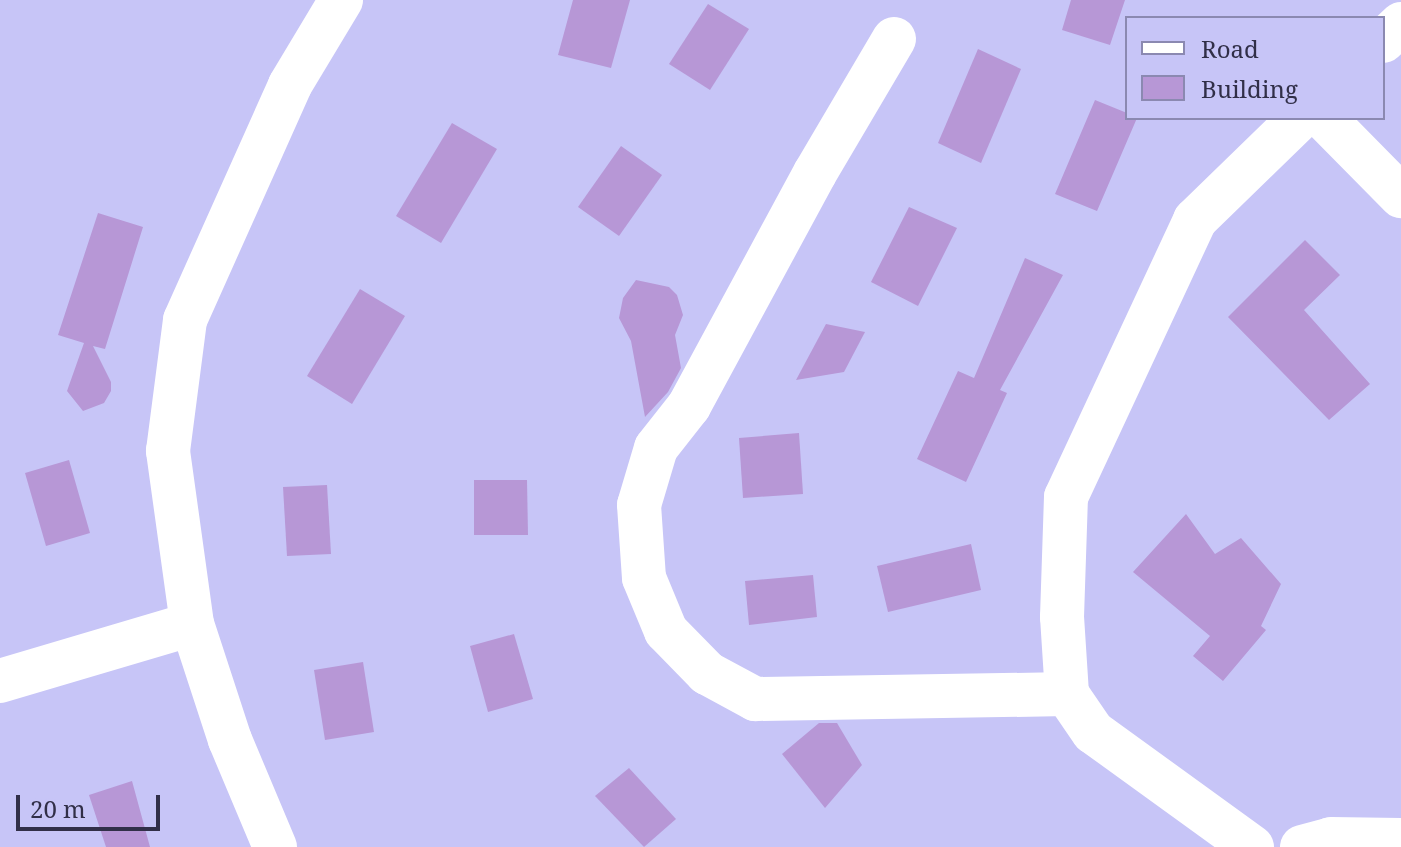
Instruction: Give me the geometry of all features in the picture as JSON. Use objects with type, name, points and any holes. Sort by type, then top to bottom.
[{"type":"street","points":[[275,847],[230,740],[192,624],[168,451],[185,320],[290,85],[341,0]]},
{"type":"street","points":[[1385,39],[1401,24]]},
{"type":"street","points":[[894,39],[815,173],[689,406],[656,448],[639,505],[644,578],[666,631],[707,673],[755,699],[1067,694]]},
{"type":"street","points":[[1252,847],[1093,732],[1067,694],[1062,617],[1066,497],[1195,220],[1298,120]]},
{"type":"street","points":[[1326,120],[1401,196]]},
{"type":"street","points":[[0,681],[192,624]]},
{"type":"street","points":[[1302,847],[1331,839],[1401,840]]},
{"type":"building","points":[[573,0],[630,0],[611,68],[558,55]]},
{"type":"building","points":[[1071,0],[1125,0],[1110,45],[1062,30]]},
{"type":"building","points":[[708,4],[749,29],[710,90],[669,64]]},
{"type":"building","points":[[978,49],[1021,69],[981,163],[938,143]]},
{"type":"building","points":[[1095,100],[1125,112],[1125,120],[1136,120],[1097,211],[1055,194]]},
{"type":"building","points":[[452,123],[497,149],[441,243],[396,216]]},
{"type":"building","points":[[621,146],[662,175],[619,236],[578,207]]},
{"type":"building","points":[[909,207],[957,228],[918,306],[871,282]]},
{"type":"building","points":[[98,213],[143,227],[105,349],[93,346],[111,382],[111,391],[104,403],[83,411],[67,391],[84,343],[58,335]]},
{"type":"building","points":[[1305,240],[1340,275],[1304,310],[1370,384],[1329,420],[1228,317]]},
{"type":"building","points":[[1025,258],[1063,275],[1000,390],[1007,393],[966,482],[917,459],[958,371],[974,378]]},
{"type":"building","points":[[636,280],[669,287],[677,295],[683,315],[675,335],[681,368],[668,392],[645,417],[631,341],[619,318],[623,298]]},
{"type":"building","points":[[360,289],[405,316],[352,404],[307,376]]},
{"type":"building","points":[[826,324],[865,332],[844,372],[796,380]]},
{"type":"building","points":[[799,433],[803,494],[743,498],[739,438]]},
{"type":"building","points":[[69,460],[90,533],[46,546],[25,473]]},
{"type":"building","points":[[474,480],[527,480],[528,535],[474,535]]},
{"type":"building","points":[[327,485],[331,554],[287,556],[283,487]]},
{"type":"building","points":[[1186,514],[1215,554],[1241,538],[1281,584],[1261,626],[1266,630],[1223,681],[1193,656],[1210,636],[1133,572]]},
{"type":"building","points":[[971,544],[981,590],[888,612],[877,566]]},
{"type":"building","points":[[813,575],[817,617],[749,625],[745,581]]},
{"type":"building","points":[[514,634],[533,699],[488,712],[470,646]]},
{"type":"building","points":[[363,662],[374,732],[325,740],[314,670]]},
{"type":"building","points":[[819,723],[837,723],[862,765],[825,808],[782,754]]},
{"type":"building","points":[[629,768],[676,819],[644,847],[595,796]]},
{"type":"building","points":[[132,781],[150,847],[106,847],[89,795]]}]
